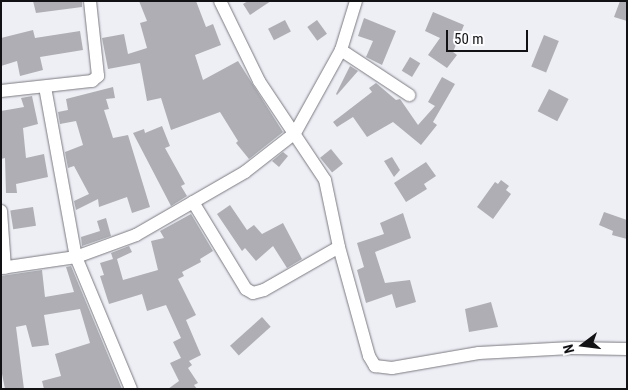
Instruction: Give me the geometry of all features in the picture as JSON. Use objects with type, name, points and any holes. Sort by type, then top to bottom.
[{"type":"street","points":[[1,91],[92,81],[98,76],[90,1]]},
{"type":"street","points":[[220,1],[258,81],[325,180],[338,246],[369,356],[380,368],[479,353],[571,348],[627,350]]},
{"type":"street","points":[[1,211],[3,268],[76,257],[136,235],[245,172],[295,133],[341,50],[356,1]]},
{"type":"street","points":[[341,50],[409,95]]},
{"type":"street","points":[[45,86],[76,257],[131,389]]},
{"type":"street","points":[[193,202],[246,289],[252,293],[264,290],[338,246]]},
{"type":"building","points":[[33,1],[82,1],[82,7],[36,13]]},
{"type":"building","points":[[139,1],[196,1],[206,27],[213,24],[221,45],[195,55],[203,80],[238,61],[283,132],[249,159],[236,143],[238,141],[220,112],[171,130],[161,98],[147,101],[140,63],[108,69],[102,38],[124,34],[128,54],[147,48],[140,23],[147,21]]},
{"type":"building","points":[[248,1],[271,1],[250,15],[243,4]]},
{"type":"building","points":[[620,1],[627,1],[627,21],[614,17]]},
{"type":"building","points":[[433,12],[464,25],[453,52],[457,55],[447,68],[428,55],[440,38],[425,31]]},
{"type":"building","points":[[364,18],[396,31],[382,65],[366,57],[373,41],[358,36]]},
{"type":"building","points":[[285,20],[291,32],[274,40],[268,29]]},
{"type":"building","points":[[317,20],[327,34],[317,41],[307,27]]},
{"type":"building","points":[[33,30],[35,38],[80,31],[83,50],[40,57],[43,70],[20,76],[17,61],[1,66],[1,38]]},
{"type":"building","points":[[544,35],[559,41],[546,73],[531,67]]},
{"type":"building","points":[[410,57],[420,63],[412,77],[402,71]]},
{"type":"building","points":[[350,66],[358,71],[337,95],[336,94]]},
{"type":"building","points":[[442,77],[455,84],[433,122],[437,125],[421,145],[393,122],[367,137],[353,117],[337,127],[333,122],[372,92],[369,88],[376,83],[396,100],[400,99],[418,125],[435,106],[428,102]]},
{"type":"building","points":[[113,87],[115,98],[106,99],[109,109],[104,110],[113,138],[128,135],[150,207],[132,213],[127,197],[99,207],[98,199],[76,210],[74,201],[89,194],[74,166],[68,168],[65,152],[83,145],[76,121],[60,124],[58,112],[68,110],[66,99]]},
{"type":"building","points":[[549,89],[569,99],[557,121],[538,111]]},
{"type":"building","points":[[32,96],[38,124],[23,128],[26,158],[44,154],[48,177],[16,184],[17,193],[6,193],[5,158],[1,159],[1,111],[24,107],[21,98]]},
{"type":"building","points":[[162,126],[170,146],[165,148],[185,184],[181,186],[187,196],[171,206],[133,133],[144,129],[145,133]]},
{"type":"building","points":[[331,149],[343,164],[332,173],[320,158]]},
{"type":"building","points":[[283,152],[288,156],[279,167],[272,161]]},
{"type":"building","points":[[392,157],[400,170],[394,177],[384,161]]},
{"type":"building","points":[[426,162],[436,176],[424,184],[427,189],[406,202],[394,183]]},
{"type":"building","points":[[501,180],[509,186],[506,190],[511,194],[493,219],[477,207],[495,182],[498,184]]},
{"type":"building","points":[[230,205],[247,230],[254,225],[262,234],[283,223],[302,259],[287,268],[273,246],[256,261],[245,248],[242,251],[217,214]]},
{"type":"building","points":[[33,207],[36,226],[13,229],[10,211]]},
{"type":"building","points":[[604,212],[627,220],[627,239],[612,235],[613,231],[599,225]]},
{"type":"building","points":[[403,213],[411,238],[375,252],[385,283],[410,280],[416,302],[396,308],[392,294],[366,303],[357,270],[364,267],[357,243],[384,234],[380,223]]},
{"type":"building","points":[[191,214],[213,251],[200,259],[201,262],[182,272],[184,276],[178,279],[196,315],[186,320],[201,355],[189,361],[192,365],[188,368],[198,383],[194,385],[197,389],[168,389],[179,381],[170,363],[181,358],[173,342],[181,338],[166,305],[147,311],[142,294],[109,304],[100,276],[104,275],[100,263],[113,259],[111,253],[129,246],[132,252],[117,259],[123,280],[158,270],[151,241],[164,238],[160,231]]},
{"type":"building","points":[[106,218],[111,236],[82,246],[81,237],[100,231],[97,221]]},
{"type":"building","points":[[71,266],[122,389],[44,389],[42,381],[61,376],[55,354],[90,343],[80,309],[44,315],[49,345],[32,347],[26,325],[16,327],[24,389],[5,389],[1,369],[1,276],[42,270],[45,297],[74,292],[66,267]]},
{"type":"building","points":[[491,302],[498,327],[469,332],[465,309]]},
{"type":"building","points":[[262,317],[271,327],[239,355],[230,346]]}]
